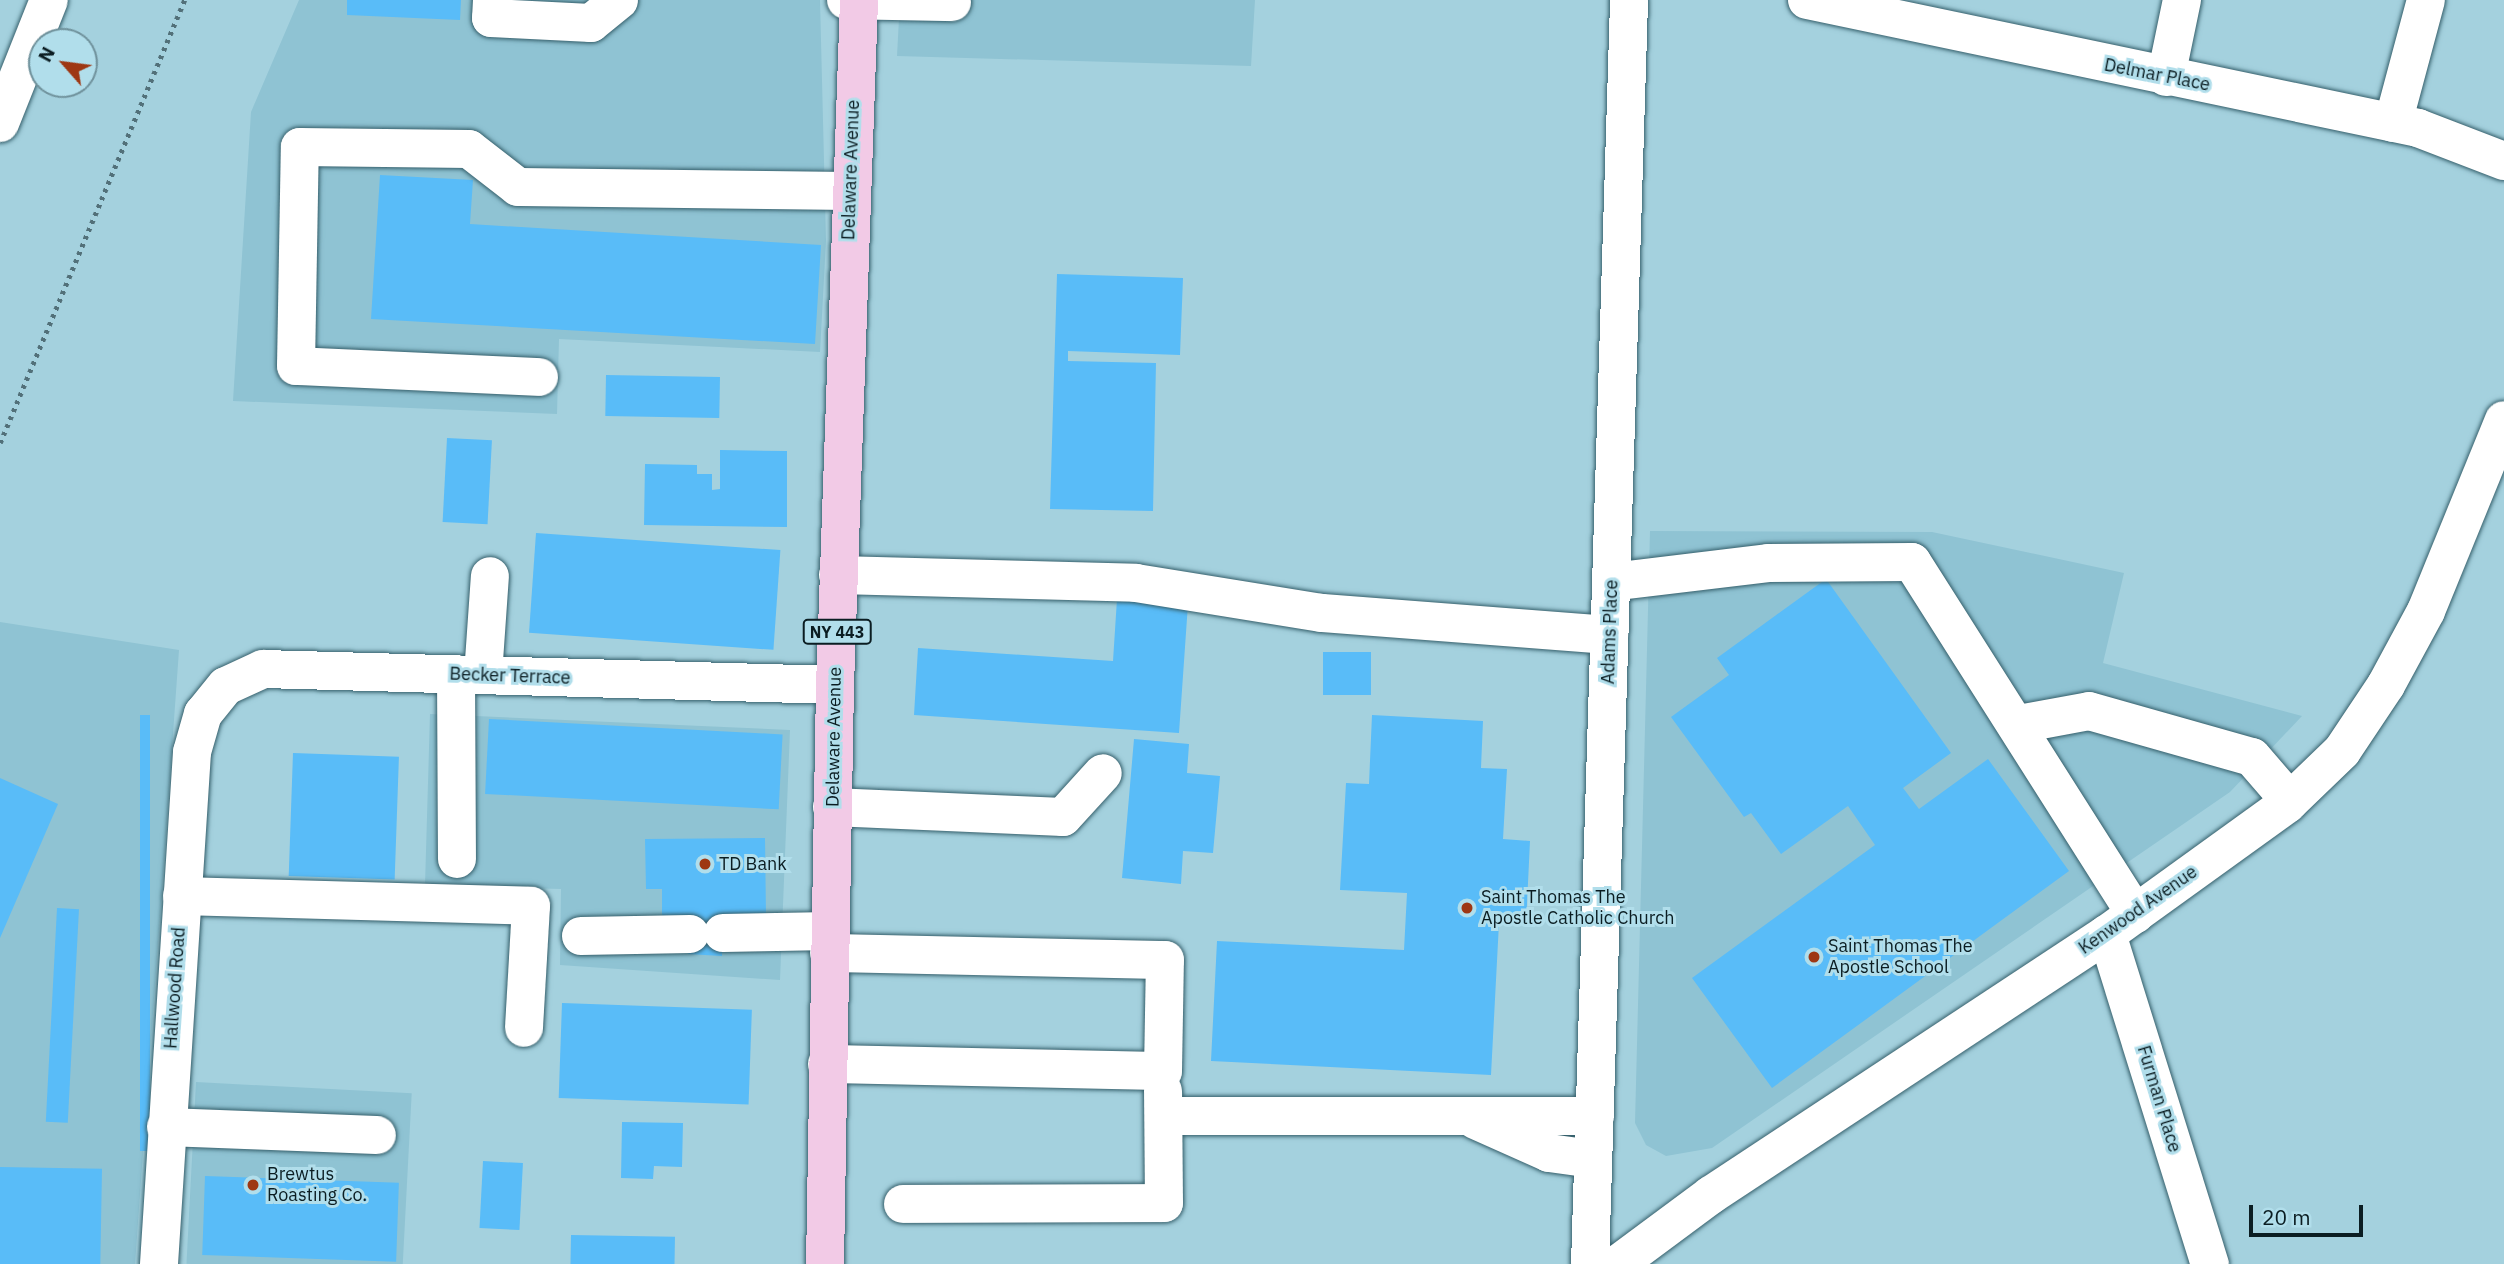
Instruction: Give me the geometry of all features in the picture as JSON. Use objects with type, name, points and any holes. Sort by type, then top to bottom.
[{"type":"main road","name":"Delaware Avenue","points":[[825,1264],[835,685],[850,191],[859,0]]},
{"type":"street","points":[[0,123],[49,0]]},
{"type":"street","points":[[492,0],[491,18],[591,23],[619,0]]},
{"type":"street","points":[[846,0],[952,2]]},
{"type":"street","name":"Adams Place","points":[[1590,1264],[1629,0]]},
{"type":"street","name":"Delmar Place","points":[[1807,0],[2393,123],[2504,161]]},
{"type":"street","points":[[2166,76],[2182,0]]},
{"type":"street","points":[[2393,123],[2426,0]]},
{"type":"street","points":[[539,377],[296,366],[300,147],[469,149],[518,187],[850,191]]},
{"type":"street","name":"Kenwood Avenue","points":[[1618,1264],[1711,1195],[2121,924],[2290,801],[2342,751],[2386,685],[2426,611],[2504,420]]},
{"type":"street","name":"Furman Place","points":[[1611,582],[1768,563],[1912,562],[2019,724],[2121,924],[2210,1264]]},
{"type":"street","points":[[838,575],[1136,583],[1322,613],[1609,635]]},
{"type":"street","points":[[457,859],[470,675],[490,576]]},
{"type":"street","name":"Becker Terrace","points":[[203,714],[247,671],[835,685]]},
{"type":"street","points":[[2019,724],[2088,710],[2252,757],[2290,801]]},
{"type":"street","name":"Hallwood Road","points":[[159,1264],[192,752],[203,714]]},
{"type":"street","points":[[832,807],[1063,817],[1102,773]]},
{"type":"street","points":[[181,896],[531,906],[524,1028]]},
{"type":"street","points":[[581,936],[706,934],[1165,960],[1164,1203],[903,1204]]},
{"type":"street","points":[[827,1064],[1163,1071]]},
{"type":"street","points":[[1164,1116],[1475,1121],[1494,1114],[1595,1116]]},
{"type":"street","points":[[1475,1121],[1549,1153],[1593,1159]]},
{"type":"street","points":[[166,1127],[377,1135]]},
{"type":"path","points":[[0,443],[184,0]]},
{"type":"shaded area","points":[[299,0],[820,0],[826,241],[820,352],[559,339],[557,414],[233,401],[251,112]]},
{"type":"shaded area","points":[[900,0],[1255,0],[1251,66],[897,56]]},
{"type":"shaded area","name":"Saint Thomas The Apostle School","points":[[1650,531],[1932,532],[2124,573],[2103,663],[2302,716],[2230,792],[1712,1148],[1666,1156],[1646,1145],[1635,1123]]},
{"type":"shaded area","points":[[0,622],[179,650],[135,1264],[0,1264]]},
{"type":"shaded area","points":[[430,714],[790,730],[780,980],[560,965],[561,889],[425,885]]},
{"type":"shaded area","points":[[196,1082],[412,1093],[403,1264],[186,1264]]},
{"type":"building","points":[[347,0],[461,0],[460,20],[347,15]]},
{"type":"building","points":[[380,175],[473,180],[470,224],[821,245],[815,344],[371,319]]},
{"type":"building","points":[[1057,274],[1183,278],[1180,355],[1068,351],[1068,361],[1156,363],[1153,511],[1050,509]]},
{"type":"building","points":[[606,375],[720,377],[719,418],[605,416]]},
{"type":"building","points":[[447,438],[492,440],[488,524],[443,522]]},
{"type":"building","points":[[720,450],[787,451],[787,527],[644,525],[645,464],[697,465],[697,474],[712,474],[712,490],[720,489]]},
{"type":"building","points":[[536,533],[780,550],[773,650],[529,633]]},
{"type":"building","points":[[1826,579],[1951,753],[1903,788],[1919,809],[1988,759],[2069,871],[1772,1088],[1692,978],[1875,845],[1848,806],[1781,854],[1751,813],[1744,817],[1671,717],[1729,675],[1717,658]]},
{"type":"building","points":[[1117,599],[1188,604],[1179,733],[914,715],[918,648],[1113,661]]},
{"type":"building","points":[[1323,652],[1371,652],[1371,695],[1323,695]]},
{"type":"building","points":[[140,715],[150,715],[150,1151],[140,1151]]},
{"type":"building","name":"Saint Thomas The Apostle Catholic Church","points":[[1372,715],[1483,721],[1481,768],[1507,769],[1503,839],[1530,841],[1526,925],[1499,923],[1491,1075],[1211,1061],[1217,941],[1404,950],[1407,893],[1340,890],[1346,783],[1369,784]]},
{"type":"building","points":[[489,719],[783,734],[779,809],[485,794]]},
{"type":"building","points":[[1134,739],[1189,744],[1187,773],[1220,776],[1213,853],[1183,851],[1181,884],[1122,878]]},
{"type":"building","points":[[293,753],[399,757],[395,880],[289,876]]},
{"type":"building","points":[[0,778],[58,804],[0,938]]},
{"type":"building","name":"TD Bank","points":[[765,838],[766,917],[724,918],[722,956],[688,954],[690,919],[662,919],[662,889],[646,889],[645,839]]},
{"type":"building","points":[[57,908],[79,909],[68,1123],[46,1122]]},
{"type":"building","points":[[562,1003],[752,1010],[749,1105],[559,1098]]},
{"type":"building","points":[[622,1122],[683,1123],[682,1167],[654,1166],[653,1179],[621,1178]]},
{"type":"building","points":[[483,1161],[523,1163],[519,1230],[479,1228]]},
{"type":"building","points":[[0,1167],[102,1169],[100,1264],[0,1264]]},
{"type":"building","points":[[205,1176],[399,1183],[396,1262],[202,1255]]},
{"type":"building","points":[[571,1235],[675,1237],[675,1264],[570,1264]]},
{"type":"place","name":"TD Bank","points":[[705,864]]},
{"type":"place","name":"Saint Thomas The Apostle Catholic Church","points":[[1467,908]]},
{"type":"place","name":"Saint Thomas The Apostle School","points":[[1814,957]]},
{"type":"place","name":"Brewtus Roasting Co.","points":[[253,1185]]}]
